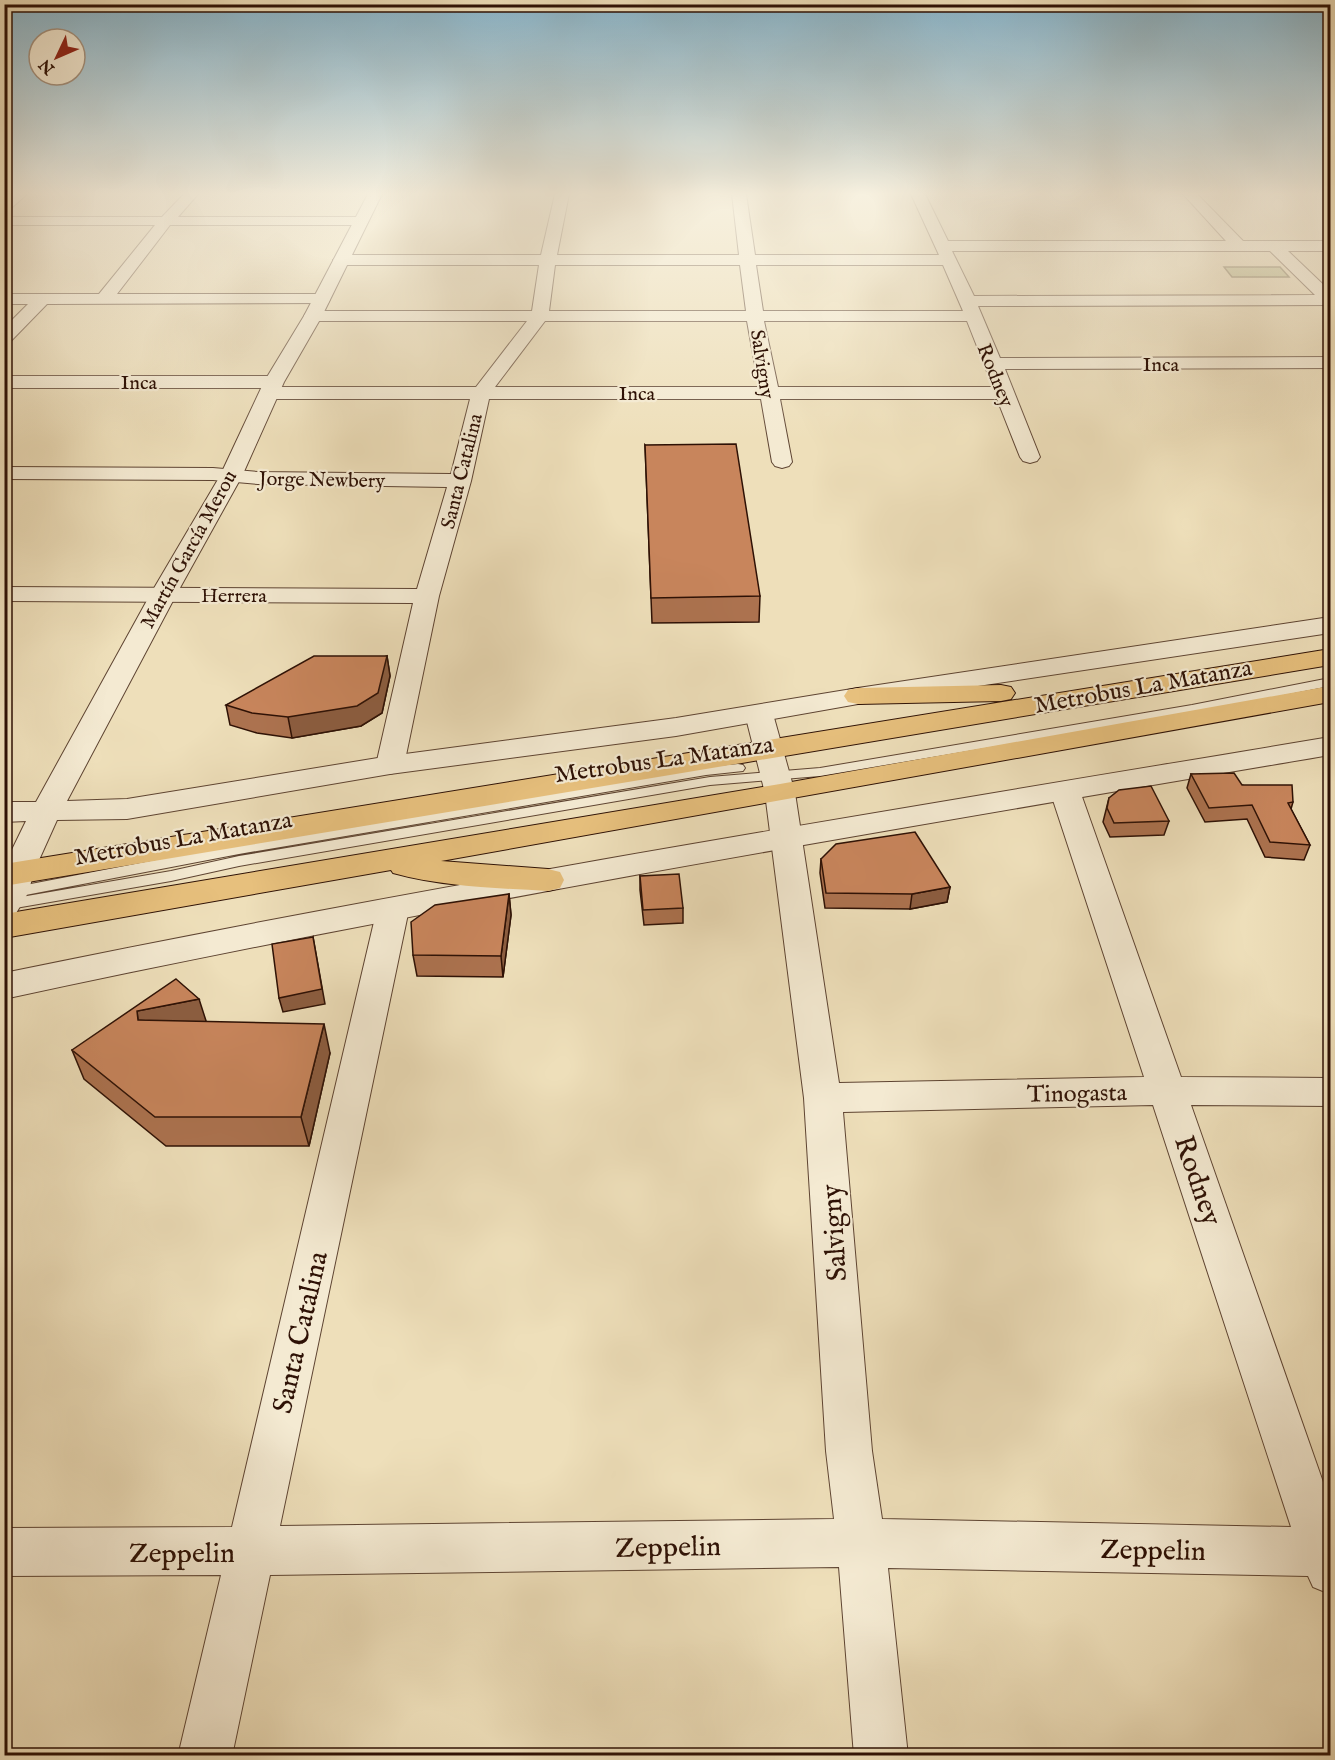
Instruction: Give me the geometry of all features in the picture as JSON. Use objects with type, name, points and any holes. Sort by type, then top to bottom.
[{"type":"highway","points":[[4,926],[379,862],[1123,691],[1330,657]]},
{"type":"highway","points":[[858,696],[1123,691]]},
{"type":"highway","points":[[8,893],[775,770],[1330,694]]},
{"type":"highway","points":[[379,862],[452,874],[548,880]]},
{"type":"street","points":[[104,299],[122,276]]},
{"type":"street","name":"Martín García Merou","points":[[8,893],[46,811],[163,595],[231,476],[272,388],[333,276]]},
{"type":"street","name":"Santa Catalina","points":[[390,765],[427,596],[460,481],[481,393],[540,316],[546,276]]},
{"type":"street","name":"Salvigny","points":[[750,276],[767,393],[782,462]]},
{"type":"street","name":"Rodney","points":[[956,276],[1030,458]]},
{"type":"street","points":[[1305,276],[1330,300]]},
{"type":"street","points":[[4,298],[104,299],[540,316],[755,317],[1330,300]]},
{"type":"street","points":[[4,338],[43,299]]},
{"type":"street","name":"Inca","points":[[992,364],[1330,363]]},
{"type":"street","name":"Inca","points":[[4,382],[481,393],[1004,393]]},
{"type":"street","name":"Jorge Newbery","points":[[4,474],[460,481]]},
{"type":"street","name":"Herrera","points":[[4,594],[427,596]]},
{"type":"street","points":[[4,812],[127,809],[390,765],[759,714],[858,696],[1330,625]]},
{"type":"street","name":"Salvigny","points":[[759,714],[775,770],[823,1098],[849,1451],[861,1543],[881,1755]]},
{"type":"street","points":[[4,986],[172,949],[786,836],[1330,746]]},
{"type":"street","name":"Rodney","points":[[1065,791],[1328,1558]]},
{"type":"street","name":"Santa Catalina","points":[[205,1755],[393,909]]},
{"type":"street","name":"Tinogasta","points":[[823,1098],[1168,1091],[1330,1092]]},
{"type":"street","name":"Zeppelin","points":[[4,1552],[861,1543],[1328,1558]]},
{"type":"lane","name":"Metrobus La Matanza","points":[[775,770],[1192,701],[1330,675]]},
{"type":"lane","name":"Metrobus La Matanza","points":[[775,770],[820,772],[1330,684]]},
{"type":"green space","points":[[1231,276],[1289,277],[1232,277]]},
{"type":"building","points":[[736,444],[760,596],[651,598],[645,445]]},
{"type":"building","points":[[314,656],[387,656],[378,693],[357,706],[288,717],[252,713],[226,705]]},
{"type":"building","points":[[1234,773],[1242,785],[1292,785],[1293,802],[1288,803],[1310,845],[1270,842],[1252,805],[1209,808],[1191,774]]},
{"type":"building","points":[[1151,786],[1169,821],[1114,823],[1107,808],[1109,798],[1119,790]]},
{"type":"building","points":[[915,832],[950,887],[912,894],[826,893],[821,859],[836,844]]},
{"type":"building","points":[[679,874],[683,908],[643,910],[640,876]]},
{"type":"building","points":[[509,894],[501,956],[413,955],[411,922],[435,905]]},
{"type":"building","points":[[313,937],[322,989],[279,998],[272,944]]},
{"type":"building","points":[[176,979],[199,999],[137,1011],[138,1020],[324,1024],[301,1117],[155,1117],[72,1050]]}]
